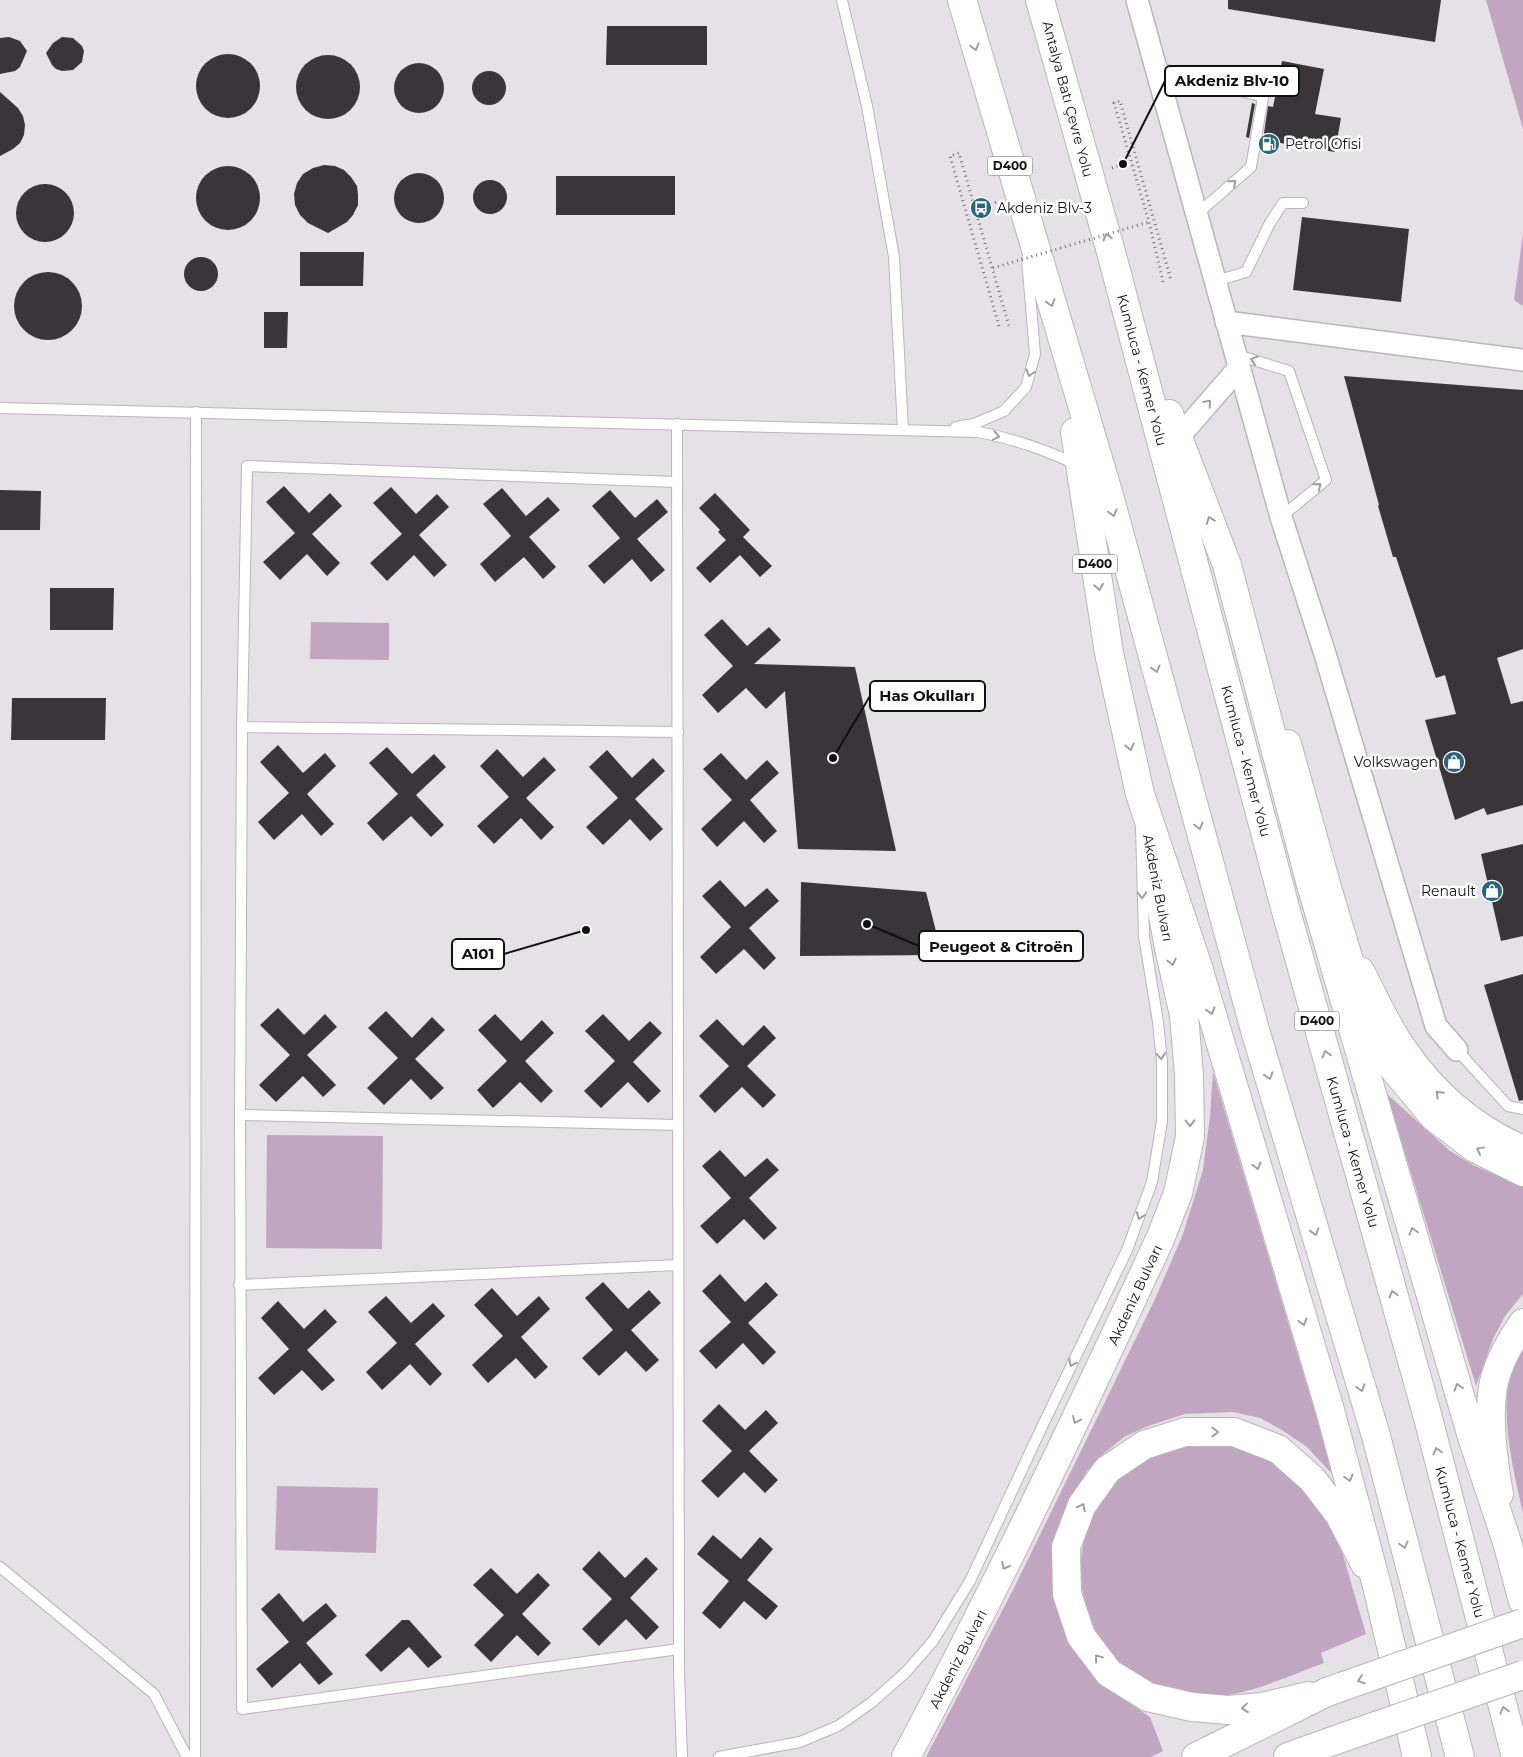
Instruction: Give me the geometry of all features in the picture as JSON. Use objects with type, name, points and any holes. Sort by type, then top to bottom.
[{"type":"main road","name":"D400","points":[[962,0],[1106,486],[1254,1030],[1376,1436],[1460,1757]]},
{"type":"main road","name":"Antalya Batı Çevre Yolu","points":[[1040,0],[1119,284]]},
{"type":"main road","name":"Kumluca - Kemer Yolu","points":[[1119,284],[1227,565],[1310,881],[1413,1229],[1472,1437],[1507,1542],[1523,1601]]},
{"type":"main road","name":"Kumluca - Kemer Yolu","points":[[1119,284],[1289,920],[1427,1414],[1516,1757]]},
{"type":"main road","name":"D400","points":[[1060,332],[1109,653],[1140,794],[1197,964],[1330,1410],[1377,1586],[1417,1757]]},
{"type":"main road","points":[[1227,565],[1275,705],[1364,1010],[1378,1042],[1394,1069],[1434,1118],[1476,1148],[1523,1172]]},
{"type":"main road","name":"Akdeniz Bulvarı","points":[[906,1757],[1031,1515],[1160,1239],[1178,1193],[1190,1137],[1189,1075],[1184,1015],[1169,948],[1140,794]]},
{"type":"main road","points":[[1342,935],[1379,1009],[1402,1048],[1430,1084],[1453,1108],[1480,1128],[1523,1150]]},
{"type":"main road","points":[[1507,1542],[1493,1462],[1491,1408],[1495,1378],[1507,1346],[1523,1323]]},
{"type":"main road","points":[[1327,1692],[1262,1706],[1229,1710],[1192,1707],[1148,1697],[1109,1673],[1081,1636],[1067,1594],[1066,1547],[1082,1505],[1106,1470],[1144,1445],[1185,1432],[1234,1432],[1278,1448],[1312,1479],[1339,1514],[1377,1586]]},
{"type":"main road","points":[[1196,1757],[1327,1692],[1523,1623]]},
{"type":"main road","points":[[1288,1757],[1523,1674]]},
{"type":"main road","points":[[1314,1757],[1347,1736]]},
{"type":"street","points":[[1137,0],[1281,517],[1325,654],[1436,1026],[1457,1050]]},
{"type":"street","points":[[1226,322],[1523,360]]},
{"type":"street","points":[[1178,438],[1237,362]]},
{"type":"lane","points":[[842,0],[867,106],[894,256],[903,430]]},
{"type":"lane","points":[[1156,67],[1262,96],[1251,167],[1196,215]]},
{"type":"lane","points":[[1216,281],[1246,272],[1270,223],[1283,203],[1303,204]]},
{"type":"lane","points":[[930,430],[974,424],[1004,411],[1026,387],[1036,354],[1021,204]]},
{"type":"lane","points":[[1237,362],[1289,371],[1326,480],[1281,517]]},
{"type":"lane","points":[[0,408],[979,432],[1010,438],[1041,448],[1092,473],[1106,486]]},
{"type":"lane","points":[[195,1757],[196,412]]},
{"type":"lane","points":[[677,424],[679,1649],[682,1757]]},
{"type":"lane","points":[[677,482],[247,466],[242,726],[240,1115],[242,1709],[679,1649]]},
{"type":"lane","points":[[242,726],[678,732]]},
{"type":"lane","points":[[719,1757],[800,1742],[838,1726],[871,1703],[906,1672],[933,1642],[970,1582],[1127,1250],[1152,1182],[1162,1121],[1162,1062],[1158,1022],[1144,936],[1140,794]]},
{"type":"lane","points":[[1457,1050],[1508,1106],[1523,1109]]},
{"type":"lane","points":[[240,1115],[678,1125]]},
{"type":"lane","points":[[240,1285],[678,1265]]},
{"type":"lane","points":[[0,1567],[154,1694],[187,1757]]},
{"type":"path","points":[[1163,282],[1149,222],[1114,103],[1120,101],[1171,280]]},
{"type":"path","points":[[999,326],[950,156],[959,153],[1009,326]]},
{"type":"path","points":[[993,268],[1149,222]]},
{"type":"shaded area","points":[[1486,0],[1523,0],[1523,129]]},
{"type":"shaded area","points":[[1523,233],[1523,306],[1514,300]]},
{"type":"shaded area","points":[[311,622],[389,623],[389,660],[310,659]]},
{"type":"shaded area","points":[[1213,1072],[1334,1476],[1307,1447],[1282,1430],[1260,1418],[1233,1412],[1185,1414],[1148,1426],[1124,1437],[1103,1454],[1087,1471],[1071,1500],[1056,1591],[1061,1623],[1074,1651],[1091,1673],[1116,1694],[1150,1717],[1163,1751],[1151,1757],[926,1757],[1013,1590],[1156,1297],[1183,1234],[1203,1170]]},
{"type":"shaded area","points":[[1387,1094],[1450,1151],[1473,1165],[1523,1187],[1523,1294],[1505,1316],[1493,1339],[1476,1386]]},
{"type":"shaded area","points":[[267,1135],[383,1136],[382,1249],[266,1248]]},
{"type":"shaded area","points":[[1523,1347],[1523,1513],[1510,1452],[1506,1406],[1509,1380]]},
{"type":"shaded area","points":[[1202,1443],[1231,1445],[1259,1453],[1284,1468],[1334,1524],[1366,1634],[1321,1653],[1324,1663],[1246,1691],[1213,1697],[1197,1697],[1148,1683],[1134,1675],[1116,1659],[1100,1638],[1089,1615],[1083,1591],[1081,1566],[1084,1541],[1092,1518],[1105,1496],[1123,1476],[1150,1458],[1180,1447]]},
{"type":"shaded area","points":[[277,1486],[378,1488],[376,1553],[275,1550]]},
{"type":"building","points":[[1228,0],[1441,0],[1435,42],[1228,9]]},
{"type":"building","points":[[607,26],[707,26],[707,65],[606,65]]},
{"type":"building","points":[[9,37],[20,41],[27,51],[20,67],[15,71],[0,74],[0,38]]},
{"type":"building","points":[[62,37],[73,38],[82,46],[84,51],[82,62],[73,70],[62,71],[56,69],[46,53],[53,43]]},
{"type":"building","points":[[228,54],[240,56],[251,63],[258,74],[260,86],[258,98],[251,109],[240,116],[228,118],[216,116],[205,109],[198,98],[196,86],[198,74],[205,63],[216,56]]},
{"type":"building","points":[[328,55],[340,57],[351,64],[358,75],[360,87],[358,99],[351,110],[340,117],[328,119],[316,117],[305,110],[298,99],[296,87],[298,75],[305,64],[316,57]]},
{"type":"building","points":[[1282,61],[1324,69],[1315,114],[1341,118],[1335,152],[1263,140],[1268,106],[1273,107]]},
{"type":"building","points":[[419,63],[429,65],[437,70],[442,78],[444,88],[442,98],[437,106],[429,111],[419,113],[409,111],[401,106],[396,98],[394,88],[396,78],[401,70],[409,65]]},
{"type":"building","points":[[489,71],[501,76],[506,88],[501,100],[489,105],[477,100],[472,88],[477,76]]},
{"type":"building","points":[[0,92],[18,108],[23,116],[25,125],[24,135],[20,143],[0,156]]},
{"type":"building","points":[[1252,103],[1255,104],[1249,138],[1246,137]]},
{"type":"building","points":[[324,165],[335,166],[344,170],[357,186],[358,195],[358,205],[353,215],[347,222],[328,233],[308,223],[300,215],[295,205],[294,194],[297,183],[303,174],[313,168]]},
{"type":"building","points":[[228,166],[240,168],[251,175],[258,186],[260,198],[258,210],[251,221],[240,228],[228,230],[216,228],[205,221],[198,210],[196,198],[198,186],[205,175],[216,168]]},
{"type":"building","points":[[419,173],[429,175],[437,180],[442,188],[444,198],[442,208],[437,216],[429,221],[419,223],[409,221],[401,216],[396,208],[394,198],[396,188],[401,180],[409,175]]},
{"type":"building","points":[[556,176],[675,176],[675,215],[556,215]]},
{"type":"building","points":[[490,180],[502,185],[507,197],[502,209],[490,214],[478,209],[473,197],[478,185]]},
{"type":"building","points":[[45,184],[61,189],[69,197],[74,213],[69,229],[61,237],[45,242],[29,237],[21,229],[16,213],[21,197],[29,189]]},
{"type":"building","points":[[1302,217],[1409,229],[1401,302],[1293,290]]},
{"type":"building","points":[[300,252],[364,252],[363,286],[300,286]]},
{"type":"building","points":[[201,257],[213,262],[218,274],[213,286],[201,291],[189,286],[184,274],[189,262]]},
{"type":"building","points":[[55,272],[67,278],[76,287],[82,299],[80,319],[72,330],[55,340],[41,340],[24,330],[16,319],[14,299],[24,282],[35,274]]},
{"type":"building","points":[[264,312],[288,312],[287,348],[264,348]]},
{"type":"building","points":[[1344,376],[1523,390],[1523,649],[1497,658],[1511,704],[1523,701],[1523,805],[1487,815],[1484,808],[1455,820],[1425,720],[1456,714],[1445,675],[1436,678],[1396,557],[1393,557]]},
{"type":"building","points":[[284,486],[309,513],[330,493],[342,506],[312,534],[340,563],[327,576],[307,554],[280,580],[263,562],[295,533],[266,502]]},
{"type":"building","points":[[391,487],[416,514],[437,494],[449,507],[419,535],[447,565],[434,577],[414,555],[387,581],[370,563],[402,534],[373,503]]},
{"type":"building","points":[[502,488],[526,516],[548,497],[560,510],[529,537],[556,567],[543,579],[524,557],[495,582],[480,564],[511,536],[483,504]]},
{"type":"building","points":[[0,490],[41,491],[40,530],[0,530]]},
{"type":"building","points":[[610,490],[635,518],[657,499],[668,512],[637,539],[665,570],[651,582],[632,559],[604,584],[588,566],[620,538],[592,506]]},
{"type":"building","points":[[715,493],[750,530],[743,537],[772,566],[760,577],[740,555],[710,583],[696,568],[726,540],[718,532],[720,530],[699,508]]},
{"type":"building","points":[[50,588],[114,588],[113,630],[50,630]]},
{"type":"building","points":[[722,619],[747,646],[769,627],[781,640],[754,664],[855,667],[896,851],[798,849],[785,691],[766,709],[746,688],[718,713],[702,695],[733,666],[704,635]]},
{"type":"building","points":[[12,698],[106,698],[105,740],[11,740]]},
{"type":"building","points":[[278,745],[303,773],[325,753],[336,766],[307,794],[334,824],[321,836],[302,814],[274,840],[258,822],[289,793],[260,762]]},
{"type":"building","points":[[387,747],[412,774],[434,754],[446,767],[416,795],[444,825],[431,837],[411,816],[383,841],[367,823],[398,794],[369,763]]},
{"type":"building","points":[[497,749],[523,777],[544,757],[556,770],[526,798],[554,827],[541,840],[521,818],[494,844],[477,826],[509,797],[480,766]]},
{"type":"building","points":[[607,750],[632,778],[653,758],[665,771],[635,799],[663,829],[650,841],[630,819],[603,845],[586,827],[618,798],[589,767]]},
{"type":"building","points":[[721,753],[746,780],[767,760],[779,773],[750,800],[777,831],[764,843],[744,821],[717,847],[701,829],[732,800],[703,769]]},
{"type":"building","points":[[1523,844],[1523,936],[1501,941],[1481,854]]},
{"type":"building","points":[[720,880],[745,907],[767,888],[779,901],[749,928],[776,958],[764,970],[744,949],[716,974],[700,957],[731,927],[702,896]]},
{"type":"building","points":[[801,882],[926,892],[942,955],[800,956]]},
{"type":"building","points":[[1523,974],[1523,1100],[1519,1101],[1484,985]]},
{"type":"building","points":[[278,1008],[304,1035],[325,1014],[337,1027],[307,1055],[336,1085],[323,1097],[303,1076],[276,1102],[259,1085],[290,1055],[260,1025]]},
{"type":"building","points":[[386,1011],[412,1038],[432,1017],[445,1030],[415,1059],[444,1088],[431,1100],[411,1079],[384,1105],[367,1088],[398,1058],[368,1028]]},
{"type":"building","points":[[495,1014],[521,1041],[542,1020],[554,1033],[525,1061],[553,1091],[541,1103],[520,1082],[493,1108],[477,1090],[507,1061],[478,1030]]},
{"type":"building","points":[[603,1014],[629,1041],[650,1021],[662,1033],[633,1062],[661,1091],[648,1103],[628,1082],[601,1108],[584,1091],[615,1061],[585,1031]]},
{"type":"building","points":[[717,1019],[743,1046],[764,1025],[776,1038],[747,1066],[776,1095],[763,1108],[742,1087],[715,1113],[699,1096],[729,1066],[699,1036]]},
{"type":"building","points":[[720,1150],[745,1177],[767,1158],[779,1170],[749,1198],[777,1228],[764,1240],[744,1219],[717,1244],[700,1226],[731,1198],[702,1166]]},
{"type":"building","points":[[720,1274],[745,1302],[766,1282],[778,1295],[748,1323],[776,1352],[763,1365],[743,1343],[716,1369],[699,1351],[731,1322],[702,1291]]},
{"type":"building","points":[[603,1282],[628,1309],[649,1290],[661,1303],[631,1330],[659,1360],[646,1372],[626,1351],[599,1376],[582,1358],[613,1330],[585,1298]]},
{"type":"building","points":[[492,1288],[517,1316],[539,1296],[550,1309],[521,1337],[548,1367],[535,1379],[516,1358],[488,1383],[472,1365],[503,1336],[474,1305]]},
{"type":"building","points":[[386,1296],[411,1323],[433,1303],[445,1316],[415,1344],[442,1374],[430,1386],[410,1364],[382,1390],[366,1372],[397,1343],[368,1312]]},
{"type":"building","points":[[278,1301],[304,1329],[325,1309],[337,1322],[307,1350],[335,1380],[322,1391],[302,1370],[274,1395],[258,1378],[289,1349],[261,1318]]},
{"type":"building","points":[[719,1404],[745,1430],[766,1410],[778,1423],[749,1451],[778,1480],[765,1493],[744,1472],[718,1498],[701,1481],[732,1451],[702,1421]]},
{"type":"building","points":[[713,1535],[741,1559],[760,1537],[773,1549],[747,1580],[778,1606],[766,1620],[744,1601],[720,1629],[702,1613],[729,1581],[697,1554]]},
{"type":"building","points":[[599,1551],[625,1578],[646,1557],[658,1569],[630,1598],[659,1627],[646,1640],[626,1619],[599,1646],[582,1629],[612,1599],[582,1569]]},
{"type":"building","points":[[491,1568],[517,1594],[538,1573],[550,1585],[522,1614],[551,1643],[538,1656],[517,1635],[491,1662],[474,1645],[504,1615],[473,1585]]},
{"type":"building","points":[[279,1593],[303,1622],[326,1603],[337,1616],[306,1643],[333,1674],[319,1685],[300,1663],[272,1688],[256,1669],[289,1642],[261,1609]]},
{"type":"building","points":[[402,1620],[409,1620],[442,1657],[428,1668],[409,1647],[381,1672],[365,1655]]},
{"type":"place","name":"Petrol Ofisi","points":[[1269,144]]},
{"type":"place","name":"Akdeniz Blv-10","points":[[1123,164]]},
{"type":"place","name":"Akdeniz Blv-3","points":[[981,208]]},
{"type":"place","name":"Has Okulları","points":[[833,758]]},
{"type":"place","name":"Volkswagen","points":[[1454,762]]},
{"type":"place","name":"Renault","points":[[1492,891]]},
{"type":"place","name":"Peugeot & Citroën","points":[[867,924]]},
{"type":"place","name":"A101","points":[[586,930]]}]
